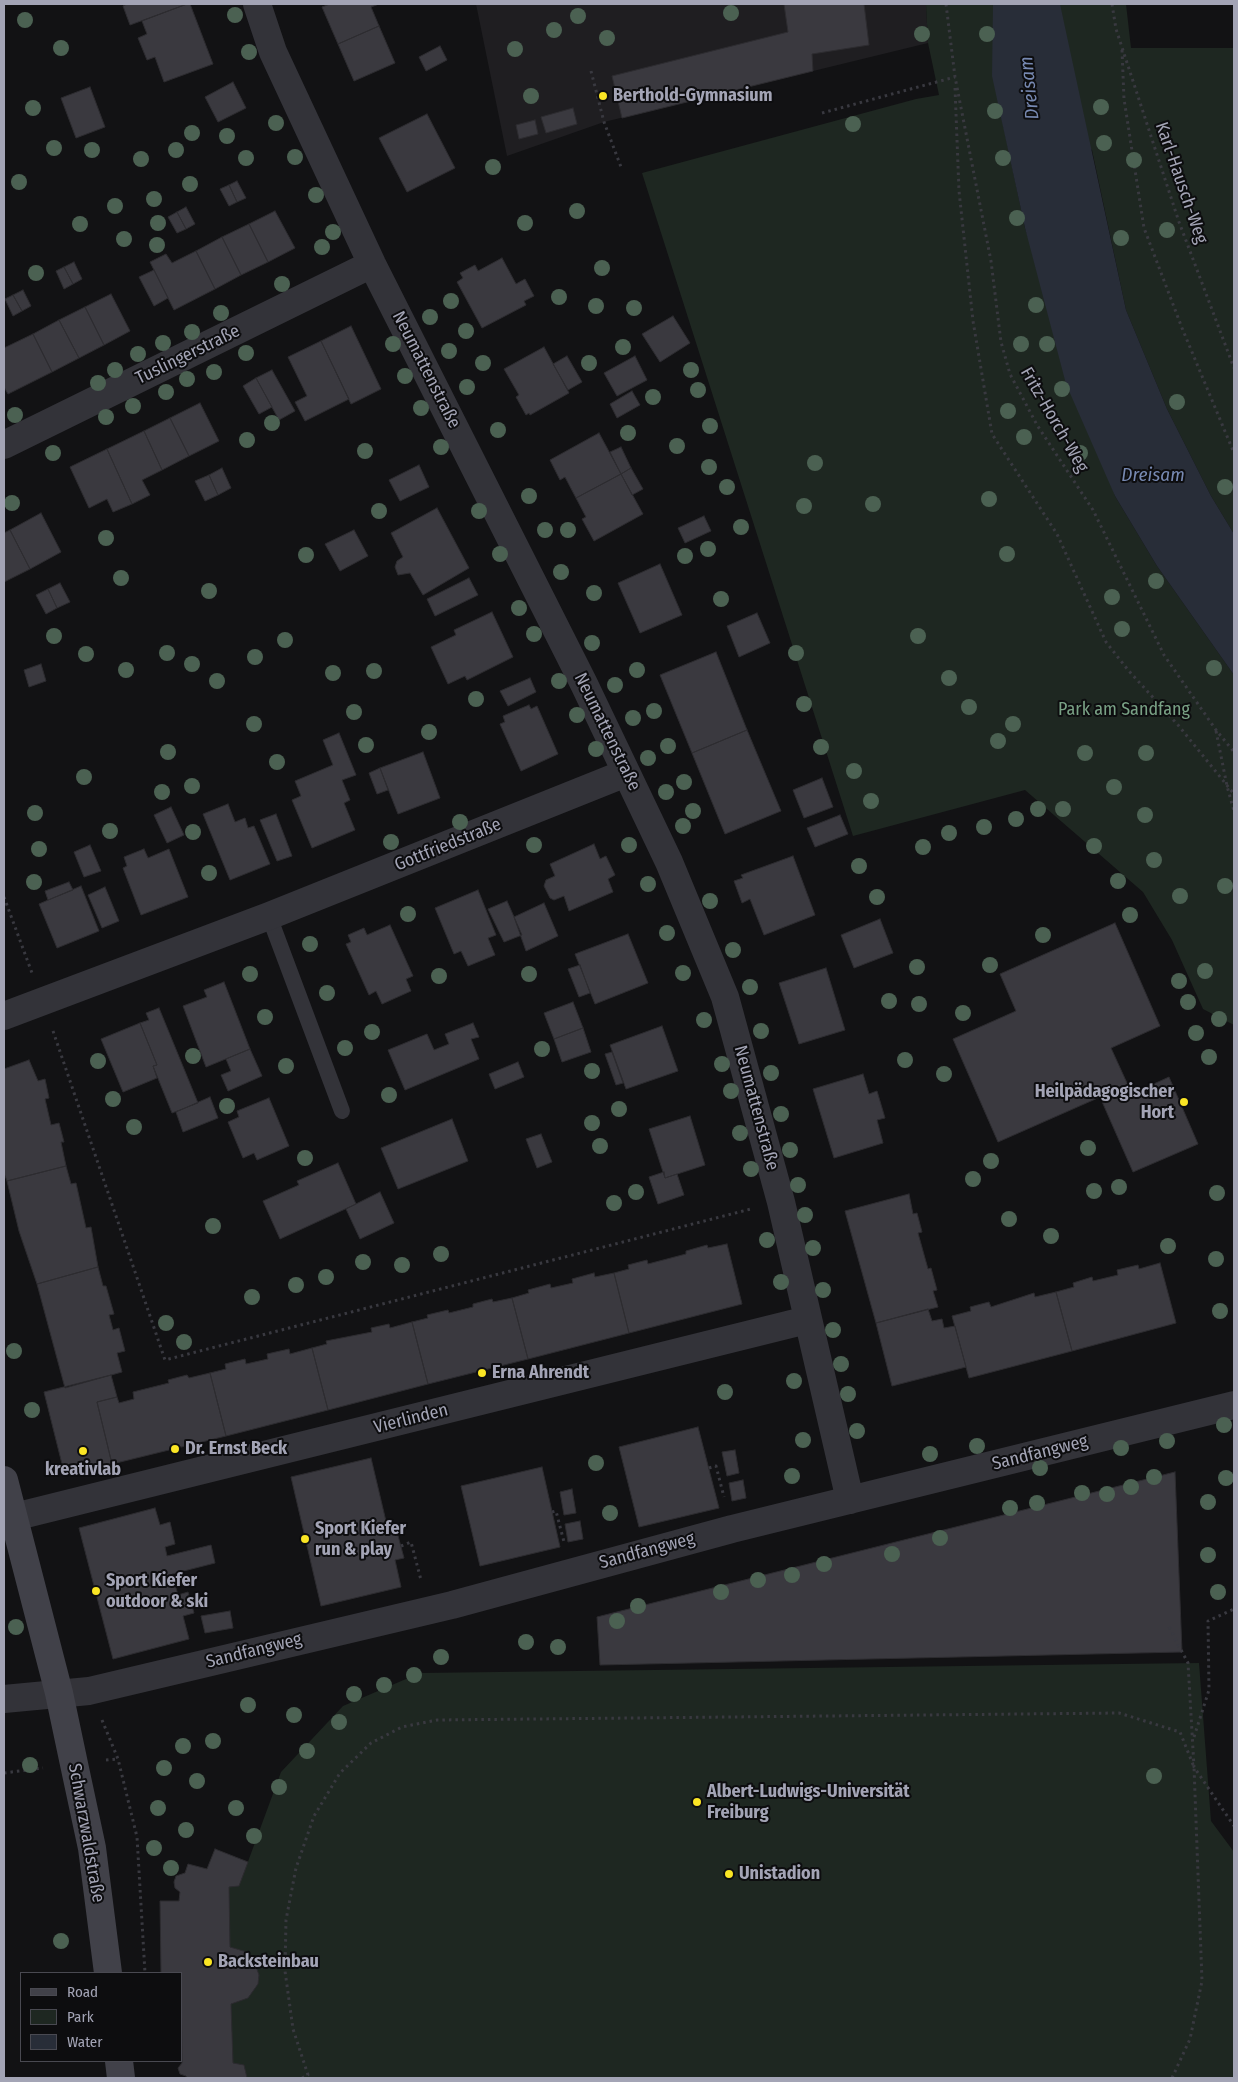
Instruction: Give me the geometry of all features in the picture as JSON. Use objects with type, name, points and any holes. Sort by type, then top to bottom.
[{"type":"main road","name":"Schwarzwaldstraße","points":[[4,1480],[59,1693],[92,1848],[108,1972]]},
{"type":"main road","points":[[119,2062],[121,2078]]},
{"type":"street","name":"Neumattenstraße","points":[[257,4],[274,52],[372,264],[584,684],[669,862],[725,997],[781,1202],[850,1500]]},
{"type":"street","name":"Tuslingerstraße","points":[[4,445],[372,264]]},
{"type":"street","name":"Gottfriedstraße","points":[[4,1016],[270,916],[626,773]]},
{"type":"street","name":"Vierlinden","points":[[14,1517],[212,1470],[807,1320]]},
{"type":"street","name":"Sandfangweg","points":[[59,1693],[89,1692],[452,1605],[732,1529],[1234,1405]]},
{"type":"street","points":[[4,1699],[59,1693]]},
{"type":"lane","points":[[270,916],[342,1111]]},
{"type":"path","name":"Fritz-Horch-Weg","points":[[946,4],[954,77],[991,261],[1001,342],[1010,374],[1037,425],[1093,510],[1164,655],[1216,730],[1234,752]]},
{"type":"path","name":"Karl-Hausch-Weg","points":[[1112,4],[1116,29],[1179,222],[1234,368]]},
{"type":"path","points":[[1122,50],[1124,99],[1144,228],[1182,328],[1234,453]]},
{"type":"path","points":[[591,71],[604,122],[622,167]]},
{"type":"path","points":[[822,113],[954,77],[959,191],[973,321],[992,434],[1057,534],[1106,642],[1128,670],[1178,725],[1234,794]]},
{"type":"path","points":[[1216,730],[1234,811]]},
{"type":"path","points":[[4,897],[43,1002],[165,1360],[781,1202]]},
{"type":"path","points":[[709,1468],[716,1466],[732,1529]]},
{"type":"path","points":[[401,1546],[411,1542],[429,1609]]},
{"type":"path","points":[[1193,1740],[1209,1690],[1208,1622],[1234,1609]]},
{"type":"path","points":[[1169,1627],[1188,1663],[1193,1740],[1202,1981],[1190,2039],[1172,2078]]},
{"type":"path","points":[[89,1692],[118,1759],[137,1837],[145,1972]]},
{"type":"path","points":[[302,2078],[310,2076],[293,2029],[285,1971],[286,1920],[296,1868],[314,1816],[340,1773],[371,1743],[402,1727],[438,1720],[1119,1713],[1180,1732],[1194,1767],[1234,1826]]},
{"type":"shaded area","name":"Berthold-Gymnasium","points":[[476,4],[926,4],[928,43],[604,122],[507,156]]},
{"type":"green space","name":"Park am Sandfang","points":[[926,4],[1126,4],[1131,48],[1234,48],[1234,534],[1211,496],[1167,409],[1126,310],[1092,150],[993,76],[1025,228],[1115,496],[1157,566],[1234,675],[1234,1025],[1203,1009],[1172,940],[1143,892],[1025,790],[853,836],[642,173],[916,99],[939,95],[928,43]]},
{"type":"green space","name":"Unistadion","points":[[1199,1663],[1211,1821],[1234,1852],[1234,2078],[247,2078],[244,2065],[233,2063],[231,2004],[248,1998],[258,1984],[259,1975],[253,1958],[247,1952],[230,1947],[229,1887],[239,1886],[281,1772],[343,1706],[420,1673]]},
{"type":"water","name":"Dreisam","points":[[993,4],[1060,4],[1126,310],[1167,409],[1211,496],[1234,534],[1234,675],[1157,566],[1115,496],[1066,384],[1025,228],[992,76]]},
{"type":"building","points":[[127,4],[187,4],[130,25],[123,6]]},
{"type":"building","points":[[190,4],[213,64],[164,82],[155,57],[147,60],[138,38],[147,34],[142,21]]},
{"type":"building","points":[[330,4],[379,4],[371,7],[379,26],[338,44],[322,7]]},
{"type":"building","points":[[784,4],[864,4],[869,45],[812,54],[813,71],[622,118],[612,76],[788,32]]},
{"type":"building","points":[[379,26],[395,63],[354,81],[338,44]]},
{"type":"building","points":[[440,46],[447,60],[426,71],[419,57]]},
{"type":"building","points":[[233,82],[246,108],[218,122],[205,97]]},
{"type":"building","points":[[90,87],[105,127],[76,138],[61,98]]},
{"type":"building","points":[[573,108],[577,124],[546,133],[541,117]]},
{"type":"building","points":[[427,114],[455,168],[407,192],[379,138]]},
{"type":"building","points":[[535,120],[538,134],[519,139],[516,125]]},
{"type":"building","points":[[237,181],[246,198],[237,202],[229,185]]},
{"type":"building","points":[[229,185],[237,202],[229,206],[220,189]]},
{"type":"building","points":[[186,207],[195,224],[186,229],[177,212]]},
{"type":"building","points":[[275,211],[295,248],[268,262],[249,224]]},
{"type":"building","points":[[177,212],[186,229],[177,233],[168,217]]},
{"type":"building","points":[[249,224],[268,262],[241,275],[222,237]]},
{"type":"building","points":[[222,237],[241,275],[215,289],[196,251]]},
{"type":"building","points":[[196,251],[215,289],[174,310],[150,262],[166,254],[172,263]]},
{"type":"building","points":[[502,258],[516,284],[525,279],[534,296],[524,301],[526,305],[482,328],[457,282],[463,278],[460,273],[475,265],[478,271]]},
{"type":"building","points":[[74,262],[82,279],[73,284],[64,267]]},
{"type":"building","points":[[64,267],[73,284],[64,289],[56,271]]},
{"type":"building","points":[[154,270],[168,298],[154,306],[139,277]]},
{"type":"building","points":[[23,290],[31,306],[22,311],[13,295]]},
{"type":"building","points":[[111,294],[130,331],[104,345],[85,307]]},
{"type":"building","points":[[13,295],[22,311],[13,316],[5,299]]},
{"type":"building","points":[[85,307],[104,345],[79,358],[59,320]]},
{"type":"building","points":[[673,316],[690,343],[660,362],[642,334]]},
{"type":"building","points":[[59,320],[79,358],[52,372],[33,334]]},
{"type":"building","points":[[351,326],[381,389],[351,404],[321,341]]},
{"type":"building","points":[[33,334],[52,372],[8,394],[4,387],[4,348]]},
{"type":"building","points":[[321,341],[349,399],[305,421],[295,402],[307,396],[288,357]]},
{"type":"building","points":[[544,347],[569,393],[530,415],[529,413],[526,415],[516,397],[519,395],[504,369]]},
{"type":"building","points":[[567,356],[582,382],[568,390],[553,364]]},
{"type":"building","points":[[635,356],[647,380],[617,396],[604,373]]},
{"type":"building","points":[[272,370],[295,411],[279,420],[256,378]]},
{"type":"building","points":[[256,378],[272,407],[259,414],[243,386]]},
{"type":"building","points":[[632,391],[640,405],[617,418],[610,404]]},
{"type":"building","points":[[200,403],[219,441],[189,456],[170,418]]},
{"type":"building","points":[[170,418],[189,456],[162,470],[144,431]]},
{"type":"building","points":[[144,431],[162,470],[142,480],[150,495],[132,504],[107,449]]},
{"type":"building","points":[[599,433],[621,474],[576,498],[565,477],[560,480],[550,460]]},
{"type":"building","points":[[621,447],[631,468],[621,474],[610,452]]},
{"type":"building","points":[[107,449],[132,504],[113,512],[107,499],[89,508],[70,467]]},
{"type":"building","points":[[419,465],[429,487],[400,501],[389,480]]},
{"type":"building","points":[[222,468],[231,488],[218,495],[209,475]]},
{"type":"building","points":[[631,468],[643,489],[632,495],[621,474]]},
{"type":"building","points":[[621,474],[643,514],[594,541],[582,519],[586,517],[576,498]]},
{"type":"building","points":[[209,475],[218,495],[205,501],[195,481]]},
{"type":"building","points":[[437,508],[469,568],[423,595],[410,573],[398,575],[395,567],[397,561],[403,557],[391,533]]},
{"type":"building","points":[[41,513],[61,552],[30,569],[10,530]]},
{"type":"building","points":[[704,516],[711,531],[685,543],[678,528]]},
{"type":"building","points":[[10,530],[30,569],[4,582],[4,533]]},
{"type":"building","points":[[354,530],[368,556],[340,571],[325,544]]},
{"type":"building","points":[[660,564],[682,615],[640,633],[618,583]]},
{"type":"building","points":[[469,578],[478,595],[435,616],[427,599]]},
{"type":"building","points":[[60,583],[70,602],[57,608],[48,589]]},
{"type":"building","points":[[48,589],[57,608],[46,614],[36,595]]},
{"type":"building","points":[[492,612],[513,657],[467,680],[465,676],[448,684],[431,647],[456,635],[454,630]]},
{"type":"building","points":[[757,613],[770,643],[739,657],[727,626]]},
{"type":"building","points":[[716,652],[747,730],[692,753],[660,675]]},
{"type":"building","points":[[41,664],[46,681],[29,687],[24,670]]},
{"type":"building","points":[[530,678],[536,692],[508,706],[500,691]]},
{"type":"building","points":[[529,705],[531,709],[537,706],[558,754],[521,771],[500,724],[505,722],[503,716]]},
{"type":"building","points":[[747,730],[781,811],[725,834],[692,753]]},
{"type":"building","points":[[339,733],[356,775],[342,780],[350,800],[344,803],[355,830],[312,848],[292,800],[301,796],[295,781],[333,765],[323,740]]},
{"type":"building","points":[[423,752],[440,798],[398,814],[380,768]]},
{"type":"building","points":[[380,768],[388,790],[377,794],[369,773]]},
{"type":"building","points":[[822,778],[833,807],[804,818],[793,790]]},
{"type":"building","points":[[228,804],[235,822],[245,818],[248,828],[254,826],[270,864],[230,880],[203,814]]},
{"type":"building","points":[[171,807],[184,835],[167,843],[154,815]]},
{"type":"building","points":[[276,814],[292,856],[277,861],[260,820]]},
{"type":"building","points":[[840,815],[848,834],[815,847],[807,828]]},
{"type":"building","points":[[594,844],[600,859],[606,856],[615,875],[608,879],[613,892],[569,911],[564,896],[554,900],[550,898],[544,886],[546,880],[555,876],[550,864]]},
{"type":"building","points":[[90,845],[101,871],[84,877],[74,852]]},
{"type":"building","points":[[144,849],[148,858],[169,849],[188,897],[141,915],[123,868],[127,866],[124,857]]},
{"type":"building","points":[[793,856],[815,915],[764,935],[750,899],[742,903],[734,881],[743,878],[741,875]]},
{"type":"building","points":[[69,882],[73,890],[48,900],[45,891]]},
{"type":"building","points":[[81,886],[99,931],[57,948],[39,904]]},
{"type":"building","points":[[105,887],[119,921],[102,928],[88,895]]},
{"type":"building","points":[[478,890],[496,935],[488,938],[495,955],[468,966],[461,951],[454,954],[435,908]]},
{"type":"building","points":[[507,901],[522,935],[504,942],[488,909]]},
{"type":"building","points":[[544,903],[558,936],[526,951],[514,917]]},
{"type":"building","points":[[880,919],[893,953],[854,968],[841,935]]},
{"type":"building","points":[[1115,923],[1160,1026],[1111,1048],[1132,1094],[1169,1077],[1198,1144],[1133,1172],[1100,1097],[998,1142],[953,1039],[1016,1011],[1000,974]]},
{"type":"building","points":[[390,925],[413,976],[406,979],[411,991],[382,1004],[376,991],[369,995],[346,944],[351,942],[348,935],[364,928],[367,935]]},
{"type":"building","points":[[628,934],[648,983],[595,1004],[575,954]]},
{"type":"building","points":[[580,965],[590,993],[579,997],[568,969]]},
{"type":"building","points":[[826,968],[845,1030],[799,1044],[779,983]]},
{"type":"building","points":[[224,982],[250,1049],[206,1067],[183,1006],[207,997],[204,990]]},
{"type":"building","points":[[573,1002],[583,1028],[554,1039],[544,1013]]},
{"type":"building","points":[[159,1008],[198,1103],[172,1113],[153,1066],[157,1065],[140,1023],[149,1020],[146,1013]]},
{"type":"building","points":[[140,1023],[157,1065],[153,1066],[157,1078],[123,1092],[101,1039]]},
{"type":"building","points":[[473,1023],[479,1037],[471,1039],[479,1059],[405,1090],[388,1050],[427,1034],[434,1050],[449,1044],[445,1034]]},
{"type":"building","points":[[662,1026],[678,1071],[626,1089],[610,1045]]},
{"type":"building","points":[[583,1028],[591,1052],[562,1062],[554,1039]]},
{"type":"building","points":[[250,1049],[262,1076],[228,1091],[221,1075],[231,1071],[226,1059]]},
{"type":"building","points":[[612,1052],[623,1083],[616,1085],[605,1054]]},
{"type":"building","points":[[29,1060],[38,1081],[45,1079],[49,1098],[45,1099],[51,1125],[59,1123],[64,1142],[61,1142],[66,1166],[7,1181],[4,1173],[4,1069]]},
{"type":"building","points":[[518,1062],[524,1077],[495,1089],[489,1074]]},
{"type":"building","points":[[863,1074],[869,1094],[877,1091],[885,1118],[877,1120],[883,1143],[834,1158],[813,1089]]},
{"type":"building","points":[[210,1097],[218,1118],[183,1132],[176,1112]]},
{"type":"building","points":[[269,1098],[289,1146],[257,1160],[254,1153],[243,1158],[228,1122],[239,1117],[237,1111]]},
{"type":"building","points":[[690,1116],[705,1165],[665,1178],[649,1129]]},
{"type":"building","points":[[452,1119],[468,1161],[398,1189],[381,1148]]},
{"type":"building","points":[[541,1134],[552,1162],[537,1168],[526,1139]]},
{"type":"building","points":[[338,1163],[356,1204],[280,1239],[263,1201],[299,1185],[297,1181]]},
{"type":"building","points":[[66,1166],[71,1184],[76,1183],[86,1228],[91,1227],[98,1267],[37,1284],[19,1231],[7,1181]]},
{"type":"building","points":[[664,1172],[665,1178],[677,1174],[684,1195],[658,1204],[649,1177]]},
{"type":"building","points":[[380,1192],[394,1223],[360,1239],[346,1209]]},
{"type":"building","points":[[909,1194],[913,1214],[917,1213],[922,1232],[918,1233],[928,1269],[931,1268],[937,1290],[933,1291],[938,1307],[876,1323],[845,1211]]},
{"type":"building","points":[[727,1244],[742,1304],[629,1333],[614,1273],[629,1269],[628,1265],[647,1260],[648,1264],[686,1254],[686,1251],[707,1245],[708,1248]]},
{"type":"building","points":[[1160,1263],[1176,1323],[1072,1351],[1056,1292],[1074,1287],[1073,1283],[1092,1277],[1093,1281],[1118,1275],[1117,1270],[1138,1265],[1139,1269]]},
{"type":"building","points":[[98,1267],[114,1314],[109,1315],[113,1330],[119,1328],[125,1351],[117,1353],[122,1372],[65,1388],[37,1284]]},
{"type":"building","points":[[594,1273],[595,1277],[614,1273],[629,1333],[528,1359],[512,1298],[529,1293],[528,1290],[550,1284],[551,1288],[573,1283],[572,1279]]},
{"type":"building","points":[[1056,1292],[1072,1351],[969,1378],[952,1316],[971,1311],[970,1307],[989,1302],[991,1307],[1034,1293],[1035,1297]]},
{"type":"building","points":[[512,1298],[528,1359],[428,1384],[412,1322],[428,1318],[427,1315],[448,1310],[449,1313],[473,1307],[473,1304],[492,1299],[493,1302]]},
{"type":"building","points":[[928,1309],[932,1321],[942,1319],[944,1328],[955,1326],[966,1367],[892,1386],[876,1323]]},
{"type":"building","points":[[412,1322],[428,1384],[328,1410],[312,1348],[327,1344],[326,1341],[372,1332],[371,1328],[389,1324],[390,1328]]},
{"type":"building","points":[[312,1348],[328,1410],[226,1436],[210,1373],[226,1369],[225,1364],[245,1359],[246,1364],[268,1359],[267,1354],[289,1349],[290,1354]]},
{"type":"building","points":[[210,1373],[226,1436],[112,1464],[97,1402],[117,1397],[119,1403],[134,1399],[133,1392],[169,1383],[168,1380],[187,1375],[189,1378]]},
{"type":"building","points":[[111,1375],[117,1397],[97,1402],[112,1464],[65,1476],[44,1392]]},
{"type":"building","points":[[698,1427],[719,1508],[639,1527],[619,1447]]},
{"type":"building","points":[[735,1450],[739,1473],[727,1476],[722,1452]]},
{"type":"building","points":[[371,1458],[389,1534],[397,1532],[404,1558],[395,1560],[401,1587],[321,1606],[291,1477]]},
{"type":"building","points":[[542,1467],[560,1547],[480,1566],[461,1486]]},
{"type":"building","points":[[1175,1472],[1182,1652],[600,1665],[597,1617]]},
{"type":"building","points":[[743,1480],[746,1498],[732,1501],[729,1483]]},
{"type":"building","points":[[572,1489],[576,1513],[564,1515],[560,1492]]},
{"type":"building","points":[[155,1508],[160,1525],[170,1522],[175,1544],[165,1547],[167,1556],[211,1545],[215,1563],[172,1574],[178,1595],[188,1592],[194,1613],[183,1616],[189,1639],[113,1659],[79,1528]]},
{"type":"building","points":[[580,1521],[583,1539],[568,1542],[565,1524]]},
{"type":"building","points":[[230,1611],[233,1628],[205,1633],[201,1616]]},
{"type":"building","name":"Backsteinbau","points":[[215,1849],[248,1862],[239,1886],[229,1887],[230,1947],[247,1952],[253,1958],[259,1975],[258,1984],[248,1998],[231,2004],[233,2063],[244,2065],[247,2078],[187,2078],[180,2074],[178,2068],[182,2063],[182,1972],[161,1972],[160,1901],[179,1901],[180,1892],[175,1888],[174,1882],[176,1876],[185,1873],[188,1864],[207,1869]]},
{"type":"place","name":"Berthold-Gymnasium","points":[[603,96]]},
{"type":"place","name":"Heilpädagogischer Hort","points":[[1184,1102]]},
{"type":"place","name":"Erna Ahrendt","points":[[482,1373]]},
{"type":"place","name":"Dr. Ernst Beck","points":[[175,1449]]},
{"type":"place","name":"kreativlab","points":[[83,1451]]},
{"type":"place","name":"Sport Kiefer run & play","points":[[305,1539]]},
{"type":"place","name":"Sport Kiefer outdoor & ski","points":[[96,1591]]},
{"type":"place","name":"Albert-Ludwigs-Universität Freiburg","points":[[697,1802]]},
{"type":"place","name":"Unistadion","points":[[729,1874]]},
{"type":"place","name":"Backsteinbau","points":[[208,1962]]}]
